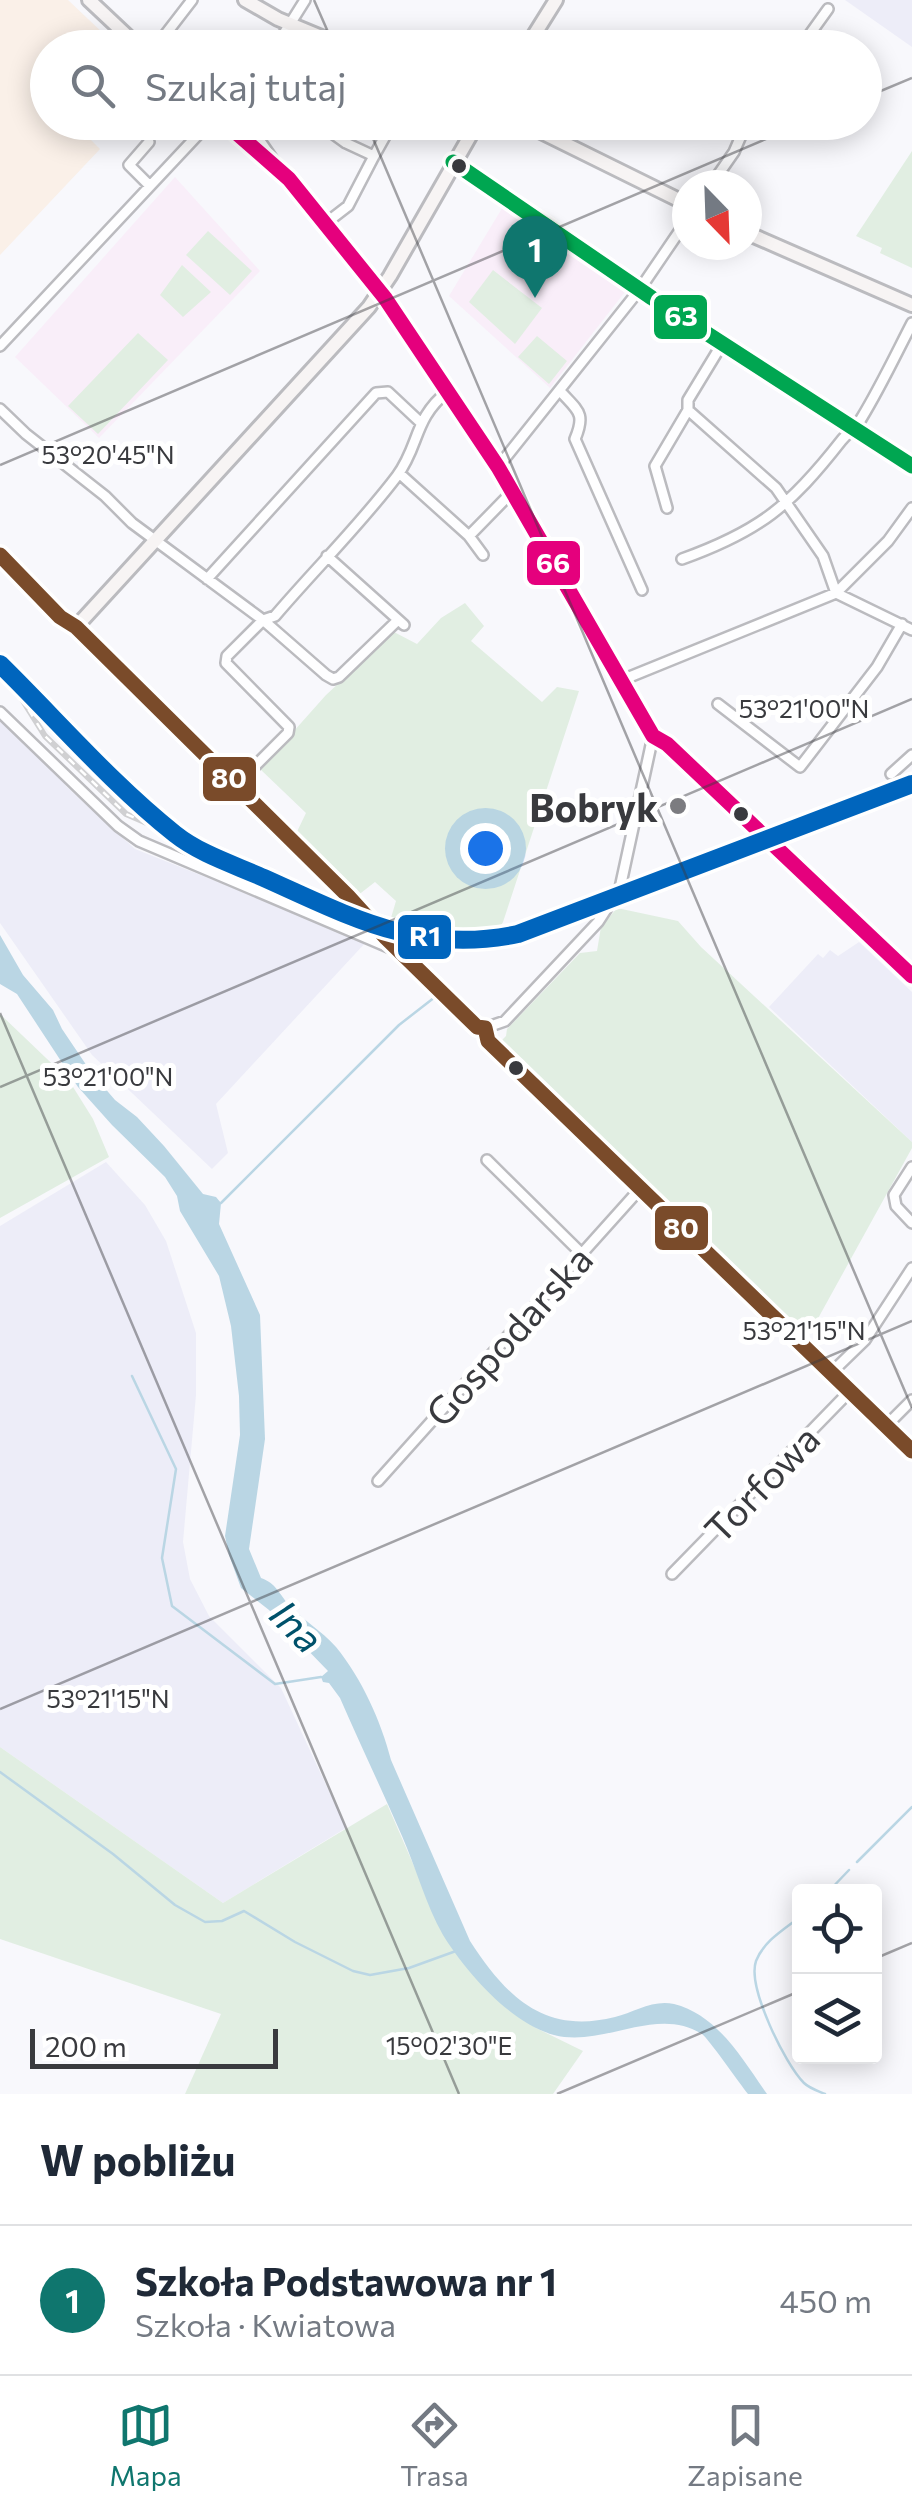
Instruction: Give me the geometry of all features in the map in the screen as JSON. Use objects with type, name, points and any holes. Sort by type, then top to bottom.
[{"type":"street","points":[[89,0],[121,30]]},
{"type":"street","points":[[169,30],[192,0]]},
{"type":"street","points":[[245,0],[303,30]]},
{"type":"street","points":[[288,30],[304,0]]},
{"type":"street","points":[[537,30],[556,0]]},
{"type":"street","points":[[813,30],[828,9]]},
{"type":"street","points":[[0,346],[193,140]]},
{"type":"street","points":[[245,140],[277,168],[326,223],[380,292],[448,391],[513,491],[654,736],[912,976]]},
{"type":"street","points":[[262,140],[277,168]]},
{"type":"street","points":[[344,140],[374,156]]},
{"type":"street","points":[[326,223],[348,206],[383,140]]},
{"type":"street","points":[[76,627],[320,364],[380,292],[467,140]]},
{"type":"street","points":[[557,140],[672,197]]},
{"type":"street","points":[[722,170],[740,140]]},
{"type":"street","points":[[149,142],[130,165],[150,186]]},
{"type":"street","points":[[453,162],[722,344],[912,466]]},
{"type":"street","points":[[762,239],[912,304]]},
{"type":"street","points":[[498,466],[640,289],[672,242]]},
{"type":"street","points":[[682,559],[726,542],[788,503],[854,428],[907,344],[912,322]]},
{"type":"street","points":[[667,508],[655,466],[722,344]]},
{"type":"street","points":[[560,390],[580,413],[582,423],[575,439],[642,590]]},
{"type":"street","points":[[235,786],[288,733],[288,727],[226,663],[227,656],[263,620],[274,616],[399,473],[420,422],[431,404],[448,391]]},
{"type":"street","points":[[207,579],[376,393],[388,392],[420,422]]},
{"type":"street","points":[[0,409],[155,541],[263,620],[333,679],[401,622],[327,556]]},
{"type":"street","points":[[688,410],[757,469],[788,503],[823,556],[836,593],[907,627],[800,767],[718,704]]},
{"type":"street","points":[[399,473],[469,536],[483,554]]},
{"type":"street","points":[[469,536],[513,491]]},
{"type":"street","points":[[622,680],[836,593],[888,541],[912,508]]},
{"type":"street","points":[[0,555],[477,1026],[485,1028],[505,1021],[598,922],[620,888],[654,736]]},
{"type":"street","points":[[0,712],[118,826],[140,841],[400,952]]},
{"type":"street","points":[[891,774],[912,755]]},
{"type":"street","points":[[485,1028],[488,1041],[912,1452]]},
{"type":"street","points":[[487,1160],[581,1253]]},
{"type":"street","points":[[912,1167],[894,1195],[896,1206],[912,1223]]},
{"type":"street","name":"Gospodarska","points":[[378,1481],[639,1190]]},
{"type":"street","points":[[832,1373],[865,1340],[912,1268]]},
{"type":"street","name":"Torfowa","points":[[672,1574],[850,1391]]},
{"type":"street","points":[[886,1426],[912,1400]]},
{"type":"shaded area","points":[[0,0],[68,0],[100,30],[30,30],[30,140],[91,140],[100,149],[0,255]]},
{"type":"shaded area","points":[[845,0],[912,0],[912,47]]},
{"type":"shaded area","points":[[912,151],[912,268],[856,236]]},
{"type":"shaded area","points":[[175,177],[260,271],[99,438],[15,357]]},
{"type":"shaded area","points":[[504,205],[628,288],[550,388],[449,296]]},
{"type":"shaded area","points":[[208,231],[252,271],[230,295],[186,255]]},
{"type":"shaded area","points":[[182,265],[211,292],[183,317],[160,295]]},
{"type":"shaded area","points":[[493,270],[542,308],[515,344],[469,302]]},
{"type":"shaded area","points":[[138,333],[168,360],[98,434],[68,406]]},
{"type":"shaded area","points":[[537,336],[567,361],[549,384],[518,357]]},
{"type":"shaded area","points":[[465,603],[484,626],[471,641],[542,702],[557,687],[579,691],[503,922],[492,941],[388,928],[396,901],[375,882],[357,896],[293,840],[306,813],[260,769],[326,695],[394,632],[417,644],[441,618]]},
{"type":"shaded area","points":[[0,717],[57,772],[66,786],[135,849],[367,941],[216,1104],[228,1153],[212,1169],[92,1055],[0,923]]},
{"type":"shaded area","points":[[617,908],[678,921],[701,947],[912,1142],[805,1342],[500,1042],[507,1029],[580,953],[597,951],[601,927]]},
{"type":"shaded area","points":[[859,942],[912,992],[912,1142],[769,1007],[818,954],[823,958],[830,950],[838,956]]},
{"type":"shaded area","points":[[0,1014],[68,1079],[93,1119],[109,1157],[0,1218]]},
{"type":"shaded area","points":[[106,1162],[145,1205],[166,1241],[196,1333],[196,1395],[183,1542],[190,1579],[209,1616],[281,1688],[346,1828],[223,1903],[0,1747],[0,1226]]},
{"type":"shaded area","points":[[0,1747],[223,1903],[387,1804],[444,1935],[461,1957],[534,2027],[583,2051],[553,2094],[185,2094],[221,2014],[0,1939]]},
{"type":"water","name":"Ina","points":[[0,935],[91,1072],[164,1146],[203,1194],[216,1197],[221,1203],[219,1224],[260,1315],[265,1439],[249,1549],[261,1578],[336,1647],[362,1687],[470,1941],[513,1994],[547,2015],[590,2021],[659,2003],[690,2010],[728,2040],[767,2094],[748,2094],[705,2037],[684,2026],[648,2025],[573,2038],[538,2029],[491,1994],[443,1935],[340,1698],[329,1683],[323,1682],[321,1677],[328,1671],[269,1610],[241,1588],[229,1555],[225,1536],[240,1435],[239,1396],[231,1326],[219,1276],[180,1211],[177,1196],[165,1177],[78,1087],[17,994],[0,984]]},
{"type":"waterway","points":[[221,1203],[399,1025],[435,997]]},
{"type":"waterway","name":"Ina","points":[[132,1376],[176,1469],[162,1558],[172,1606],[275,1684],[321,1677]]},
{"type":"waterway","points":[[0,1772],[113,1854],[175,1905],[205,1922],[222,1921],[244,1911],[295,1942],[353,1971],[370,1975],[409,1968],[456,1951]]},
{"type":"waterway","points":[[857,1862],[912,1807]]},
{"type":"waterway","points":[[836,1884],[849,1870]]},
{"type":"waterway","points":[[792,1923],[775,1936],[756,1961],[757,1988],[787,2060],[804,2083],[825,2094]]},
{"type":"railway","points":[[0,664],[129,794],[185,841],[326,906],[386,929],[417,936],[449,940],[518,934],[912,784]]},
{"type":"railway","points":[[20,696],[45,736],[126,814],[163,830]]},
{"type":"transit line","name":"66","points":[[245,140],[289,179],[385,298],[498,467],[653,736],[667,744],[912,976]]},
{"type":"transit line","name":"63","points":[[453,162],[652,298],[912,466]]},
{"type":"transit line","name":"80","points":[[0,555],[477,1027],[485,1028],[488,1041],[912,1451]]},
{"type":"transit line","name":"R1","points":[[0,664],[129,794],[185,841],[326,906],[386,929],[417,936],[449,940],[518,934],[912,784]]},
{"type":"place","name":"Szkoła Podstawowa nr 1","points":[[535,298]]},
{"type":"place","name":"Bobryk","points":[[678,806]]}]
